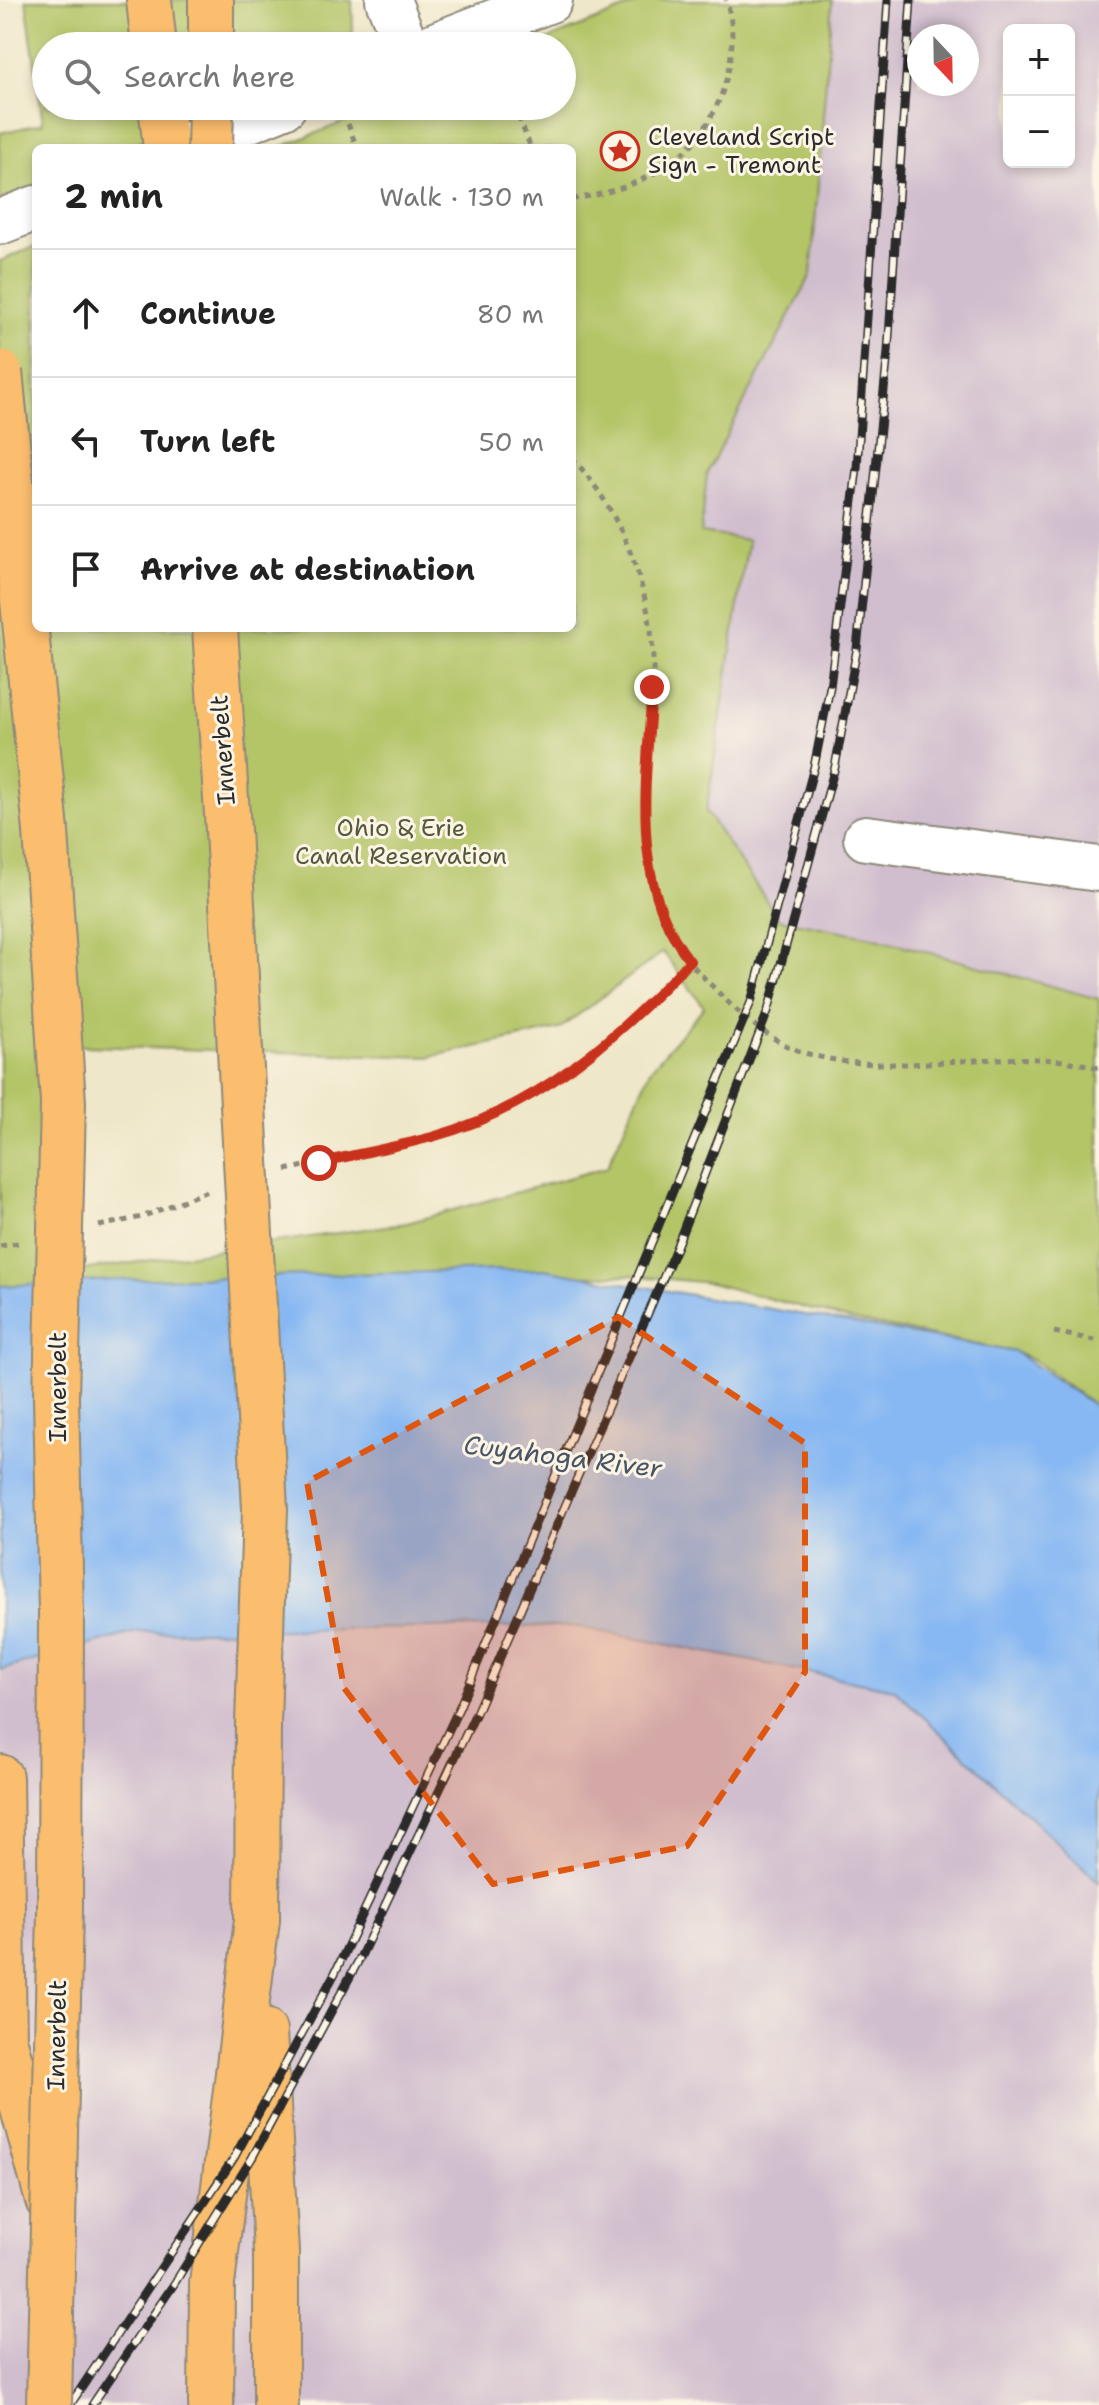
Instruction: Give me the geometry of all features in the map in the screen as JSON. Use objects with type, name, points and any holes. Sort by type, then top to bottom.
[{"type":"highway","points":[[149,0],[152,32]]},
{"type":"highway","points":[[211,0],[211,32]]},
{"type":"highway","points":[[163,120],[166,144]]},
{"type":"highway","points":[[210,144],[211,120]]},
{"type":"highway","name":"Innerbelt","points":[[0,372],[46,831],[63,1103],[56,1398],[61,1612],[60,1909],[49,2405]]},
{"type":"highway","name":"Innerbelt","points":[[211,2405],[212,2284],[257,1920],[258,1723],[265,1509],[215,632]]},
{"type":"highway","points":[[0,1777],[4,2039],[53,2217]]},
{"type":"highway","points":[[257,1920],[276,2252],[276,2405]]},
{"type":"street","points":[[388,0],[401,32]]},
{"type":"street","points":[[468,32],[550,0]]},
{"type":"street","points":[[191,144],[250,120]]},
{"type":"street","points":[[0,222],[32,210]]},
{"type":"street","points":[[866,838],[1099,869]]},
{"type":"path","points":[[576,198],[626,188],[683,152],[705,127],[726,80],[732,50],[732,16],[726,0]]},
{"type":"path","points":[[520,120],[529,144]]},
{"type":"path","points":[[348,124],[356,144]]},
{"type":"path","points":[[576,462],[589,475],[622,530],[649,614],[652,687],[644,805],[647,850],[653,887],[673,940],[690,961],[739,1014],[796,1050],[832,1059],[895,1065],[1023,1059],[1099,1068]]},
{"type":"path","points":[[277,1172],[434,1137],[508,1108],[578,1066],[638,1015],[690,961]]},
{"type":"path","points":[[96,1227],[142,1217],[221,1185]]},
{"type":"path","points":[[0,1246],[35,1239]]},
{"type":"path","points":[[1054,1332],[1099,1341]]},
{"type":"highlighted area","points":[[618,1317],[805,1443],[805,1672],[687,1846],[493,1884],[344,1688],[307,1482]]},
{"type":"shaded area","points":[[832,0],[1099,0],[1099,999],[872,937],[779,919],[706,812],[748,540],[701,534],[707,473],[811,275]]},
{"type":"shaded area","points":[[573,1626],[894,1689],[1099,1882],[1099,2405],[0,2405],[0,1670],[136,1632]]},
{"type":"green space","points":[[26,0],[352,0],[353,32],[32,32],[32,43]]},
{"type":"green space","name":"Ohio & Erie Canal Reservation","points":[[646,0],[832,0],[811,275],[707,473],[701,533],[748,540],[706,812],[779,919],[872,937],[1099,999],[1099,1409],[1035,1361],[1015,1352],[851,1320],[710,1283],[628,1275],[166,1285],[0,1293],[0,261],[32,248],[32,632],[576,632],[576,144],[289,144],[348,120],[576,120],[576,32],[567,32]],"holes":[[[663,952],[704,1007],[650,1070],[607,1167],[407,1223],[62,1273],[55,1045],[429,1057],[559,1029]]]},
{"type":"green space","points":[[43,120],[191,120],[134,144],[32,144],[32,187],[0,200],[0,133],[43,123]]},
{"type":"water","name":"Cuyahoga River","points":[[544,1269],[1015,1352],[1099,1409],[1099,1882],[894,1689],[573,1626],[136,1632],[0,1670],[0,1286],[113,1280]]},
{"type":"railway","points":[[70,2405],[234,2158],[335,1973],[460,1706],[751,1002],[814,767],[830,687],[857,468],[888,0]]},
{"type":"railway","points":[[92,2405],[174,2284],[252,2158],[360,1958],[476,1713],[676,1248],[768,1011],[835,767],[857,649],[888,352],[911,0]]},
{"type":"place","name":"Cleveland Script Sign - Tremont","points":[[620,151]]},
{"type":"route","points":[[319,1163],[434,1137],[508,1108],[578,1066],[638,1015],[690,961],[673,940],[653,887],[647,850],[644,805],[652,687]]}]
